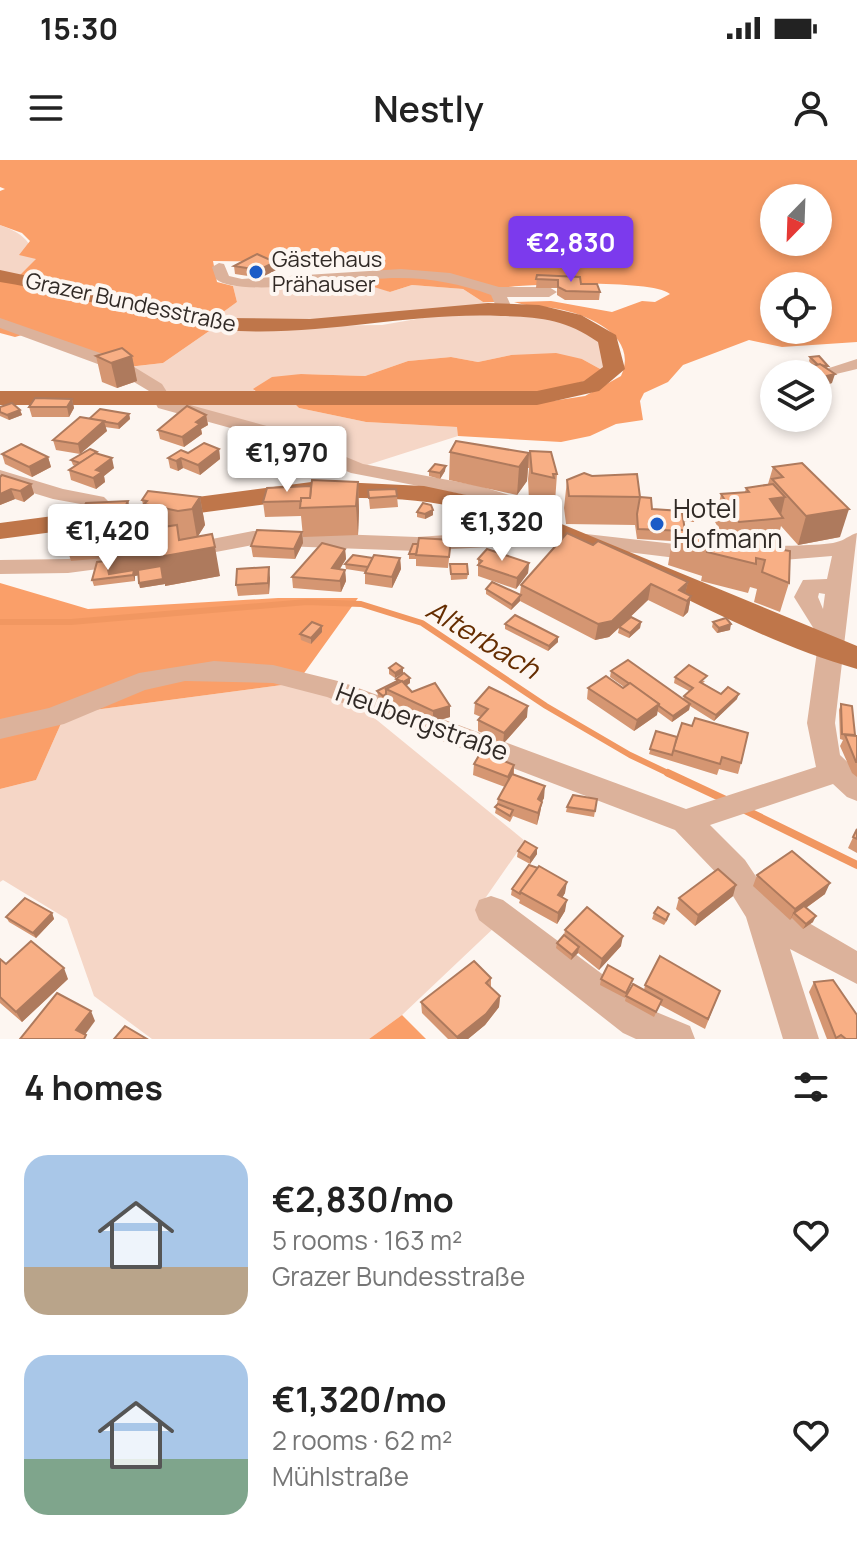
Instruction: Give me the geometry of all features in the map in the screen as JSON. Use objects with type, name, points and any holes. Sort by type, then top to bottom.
[{"type":"main road","name":"Grazer Bundesstraße","points":[[0,276],[89,293],[193,319],[253,326],[309,325],[500,300],[584,322],[612,342],[617,355],[614,369],[591,386],[537,398],[0,398]]},
{"type":"main road","points":[[0,531],[319,489],[361,487],[474,503],[547,525],[841,648]]},
{"type":"street","points":[[219,267],[223,279],[244,284],[339,276],[446,275],[464,278],[500,300],[549,292]]},
{"type":"street","points":[[0,323],[120,366],[156,388],[165,404],[237,427],[274,434],[358,469],[515,501],[543,513],[547,525],[543,537],[417,544],[253,538],[68,566],[0,567]]},
{"type":"street","points":[[832,370],[857,364]]},
{"type":"street","points":[[0,476],[48,492],[97,501]]},
{"type":"street","points":[[586,541],[726,555],[804,554],[852,543]]},
{"type":"street","points":[[846,781],[827,760],[821,723],[823,689],[841,648],[811,610],[806,590],[811,585],[836,588],[852,543]]},
{"type":"street","name":"Heubergstraße","points":[[0,729],[54,717],[161,676],[214,670],[273,674],[345,692],[686,821]]},
{"type":"street","points":[[801,1039],[761,912],[734,870],[686,821],[738,802],[846,781]]},
{"type":"street","points":[[491,910],[636,1021],[677,1039]]},
{"type":"street","points":[[761,912],[812,945],[857,968]]},
{"type":"shaded area","points":[[0,160],[857,160],[857,342],[832,344],[832,272],[760,272],[760,342],[749,340],[683,365],[668,382],[644,393],[640,401],[643,420],[616,424],[590,436],[561,442],[458,436],[457,427],[366,422],[299,408],[293,402],[552,401],[585,396],[621,376],[625,362],[617,339],[597,323],[571,312],[514,302],[551,301],[612,312],[642,301],[655,302],[670,294],[658,289],[615,284],[536,285],[500,288],[498,302],[483,302],[463,289],[412,285],[390,292],[358,282],[357,277],[376,274],[380,263],[213,261],[217,282],[233,286],[237,302],[215,318],[20,275],[36,259],[19,255],[30,241],[22,233],[0,225],[0,191],[5,189],[0,187]]},
{"type":"shaded area","points":[[0,225],[23,237],[37,259],[20,275],[0,272]]},
{"type":"shaded area","points":[[357,277],[390,292],[412,285],[463,289],[483,302],[521,305],[315,320],[215,318],[237,302],[233,286]]},
{"type":"shaded area","points":[[0,279],[215,327],[163,363],[128,367],[29,333],[15,337],[0,333]]},
{"type":"shaded area","points":[[533,313],[595,334],[607,355],[602,370],[582,359],[511,355],[478,362],[451,357],[408,361],[365,376],[301,374],[254,390],[261,395],[168,394],[129,367],[163,363],[215,327],[382,325],[434,316]]},
{"type":"shaded area","points":[[768,344],[827,344],[782,347]]},
{"type":"shaded area","points":[[556,353],[582,359],[602,370],[589,380],[540,393],[261,395],[253,389],[272,377],[301,374],[365,376],[408,361],[451,357],[478,362],[511,355]]},
{"type":"shaded area","points":[[173,402],[293,402],[299,408],[366,422],[458,427],[458,436],[364,466]]},
{"type":"shaded area","points":[[0,583],[88,609],[278,598],[358,598],[297,683],[79,712],[63,719],[36,780],[0,789]]},
{"type":"shaded area","points":[[297,683],[356,703],[525,841],[477,910],[497,925],[402,1015],[369,1039],[152,1039],[94,996],[67,919],[3,880],[0,882],[0,789],[36,780],[63,719],[79,712]]},
{"type":"shaded area","points":[[402,1015],[426,1039],[369,1039]]},
{"type":"building","points":[[257,254],[275,262],[259,270],[234,266]]},
{"type":"building","points":[[537,275],[580,277],[581,284],[597,284],[600,292],[566,291],[558,287],[558,280],[536,279]]},
{"type":"building","points":[[122,348],[132,356],[111,363],[96,356]]},
{"type":"building","points":[[35,398],[72,399],[67,407],[29,407]]},
{"type":"building","points":[[12,403],[20,410],[7,415],[0,412],[0,407]]},
{"type":"building","points":[[187,406],[206,415],[196,422],[200,424],[182,437],[158,430]]},
{"type":"building","points":[[100,409],[129,414],[118,424],[89,419]]},
{"type":"building","points":[[80,417],[104,421],[78,444],[53,440]]},
{"type":"building","points":[[263,434],[261,446],[242,447],[242,436]]},
{"type":"building","points":[[456,441],[529,453],[519,467],[450,452]]},
{"type":"building","points":[[204,443],[219,449],[198,465],[181,458],[176,461],[168,458],[181,450],[188,453]]},
{"type":"building","points":[[21,444],[48,457],[29,467],[2,454]]},
{"type":"building","points":[[302,444],[324,458],[310,465],[290,455]]},
{"type":"building","points":[[90,449],[97,452],[80,463],[71,460]]},
{"type":"building","points":[[530,451],[551,452],[557,474],[553,474],[554,478],[532,473]]},
{"type":"building","points":[[95,453],[112,458],[96,470],[102,472],[93,478],[69,470]]},
{"type":"building","points":[[802,463],[849,509],[806,516],[772,479],[783,477],[773,467]]},
{"type":"building","points":[[435,464],[446,466],[440,473],[429,471]]},
{"type":"building","points":[[584,473],[592,476],[637,474],[640,497],[569,496],[567,480]]},
{"type":"building","points":[[2,475],[31,484],[20,491],[11,489],[0,494]]},
{"type":"building","points":[[312,480],[358,482],[356,506],[300,508],[301,498],[310,498]]},
{"type":"building","points":[[773,484],[785,497],[770,499],[783,518],[739,522],[721,494],[749,492],[746,488]]},
{"type":"building","points":[[311,486],[310,498],[301,498],[301,501],[263,502],[267,488]]},
{"type":"building","points":[[396,489],[397,496],[369,498],[368,490]]},
{"type":"building","points":[[148,491],[200,497],[192,509],[178,511],[144,504],[147,501],[142,500]]},
{"type":"building","points":[[640,497],[651,498],[652,509],[682,511],[685,531],[638,529]]},
{"type":"building","points":[[128,501],[117,523],[100,522],[97,530],[62,532],[69,519],[78,519],[86,503]]},
{"type":"building","points":[[423,503],[431,505],[433,510],[425,514],[417,512]]},
{"type":"building","points":[[679,506],[691,507],[695,517],[683,517]]},
{"type":"building","points":[[177,525],[179,540],[212,534],[215,547],[159,557],[156,542],[103,551],[102,536]]},
{"type":"building","points":[[675,529],[754,541],[754,531],[776,531],[777,549],[790,551],[789,583],[762,572],[765,560],[756,558],[756,564],[707,552],[708,547],[674,536]]},
{"type":"building","points":[[257,530],[302,532],[294,549],[251,546]]},
{"type":"building","points":[[567,533],[593,545],[598,541],[688,582],[679,590],[691,596],[687,601],[651,584],[612,621],[598,624],[521,585]]},
{"type":"building","points":[[419,538],[451,540],[449,557],[416,555]]},
{"type":"building","points":[[322,543],[345,549],[332,568],[345,570],[340,581],[292,577]]},
{"type":"building","points":[[413,544],[418,544],[416,554],[409,554]]},
{"type":"building","points":[[487,549],[529,563],[517,578],[478,565],[482,561],[478,559]]},
{"type":"building","points":[[353,555],[373,558],[368,567],[345,564]]},
{"type":"building","points":[[374,555],[400,558],[392,577],[365,573]]},
{"type":"building","points":[[106,561],[109,574],[134,570],[133,575],[92,580],[97,562]]},
{"type":"building","points":[[450,564],[467,564],[468,574],[451,574]]},
{"type":"building","points":[[161,566],[163,579],[139,583],[138,570]]},
{"type":"building","points":[[269,567],[268,583],[236,585],[237,569]]},
{"type":"building","points":[[492,582],[521,595],[512,605],[486,589]]},
{"type":"building","points":[[515,615],[558,637],[549,646],[505,624]]},
{"type":"building","points":[[631,617],[641,622],[630,633],[619,627]]},
{"type":"building","points":[[726,618],[731,624],[719,628],[713,622]]},
{"type":"building","points":[[312,622],[322,626],[311,638],[300,634]]},
{"type":"building","points":[[628,660],[690,704],[673,716],[611,671]]},
{"type":"building","points":[[396,663],[403,668],[395,673],[389,668]]},
{"type":"building","points":[[689,665],[707,676],[700,682],[721,694],[728,687],[739,694],[716,715],[684,696],[693,688],[675,677]]},
{"type":"building","points":[[404,673],[410,678],[403,682],[396,679]]},
{"type":"building","points":[[606,676],[623,688],[630,683],[659,704],[637,720],[588,688]]},
{"type":"building","points":[[397,681],[386,689],[383,696],[377,691]]},
{"type":"building","points":[[402,681],[412,692],[435,683],[450,706],[433,711],[386,689]]},
{"type":"building","points":[[489,687],[528,706],[504,733],[478,720],[488,709],[475,703]]},
{"type":"building","points":[[841,704],[852,706],[855,735],[842,734]]},
{"type":"building","points":[[695,718],[748,733],[741,763],[722,757],[720,764],[673,750],[682,723],[692,726]]},
{"type":"building","points":[[656,731],[677,737],[672,755],[650,749]]},
{"type":"building","points":[[845,735],[857,736],[857,762],[856,762]]},
{"type":"building","points":[[481,752],[514,765],[508,777],[474,764]]},
{"type":"building","points":[[512,774],[545,786],[538,799],[542,802],[538,813],[498,799]]},
{"type":"building","points":[[573,795],[597,799],[595,811],[567,807]]},
{"type":"building","points":[[498,804],[513,810],[510,816],[495,807]]},
{"type":"building","points":[[525,841],[537,848],[530,858],[518,851]]},
{"type":"building","points":[[792,851],[830,883],[795,909],[757,875]]},
{"type":"building","points":[[529,865],[538,868],[520,894],[512,889]]},
{"type":"building","points":[[539,866],[567,882],[558,895],[567,900],[558,913],[520,892]]},
{"type":"building","points":[[718,869],[736,885],[698,915],[679,898]]},
{"type":"building","points":[[25,898],[52,913],[33,933],[6,917]]},
{"type":"building","points":[[804,906],[816,916],[806,924],[794,913]]},
{"type":"building","points":[[587,907],[623,936],[602,959],[565,930]]},
{"type":"building","points":[[658,907],[669,914],[666,920],[654,913]]},
{"type":"building","points":[[564,935],[579,947],[572,955],[557,943]]},
{"type":"building","points":[[31,941],[64,968],[16,1012],[0,997],[0,959],[6,964]]},
{"type":"building","points":[[660,956],[720,991],[708,1019],[645,985]]},
{"type":"building","points":[[474,961],[491,978],[486,983],[500,996],[486,1014],[457,1037],[421,1002]]},
{"type":"building","points":[[608,965],[633,979],[626,993],[601,979]]},
{"type":"building","points":[[833,980],[857,1015],[857,1039],[846,1039],[841,1035],[836,1038],[814,982]]},
{"type":"building","points":[[633,984],[662,1000],[656,1012],[626,996]]},
{"type":"building","points":[[57,993],[91,1011],[76,1030],[86,1035],[84,1039],[20,1039]]},
{"type":"building","points":[[125,1026],[147,1039],[114,1039]]},
{"type":"waterway","name":"Alterbach","points":[[0,622],[71,622],[307,602],[361,604],[422,623],[546,706],[630,755],[672,775]]},
{"type":"waterway","name":"Alterbach","points":[[668,773],[728,801]]},
{"type":"waterway","name":"Alterbach","points":[[745,810],[857,865]]},
{"type":"place","name":"Gästehaus Prähauser","points":[[256,272]]},
{"type":"place","name":"Hotel Hofmann","points":[[657,524]]}]
